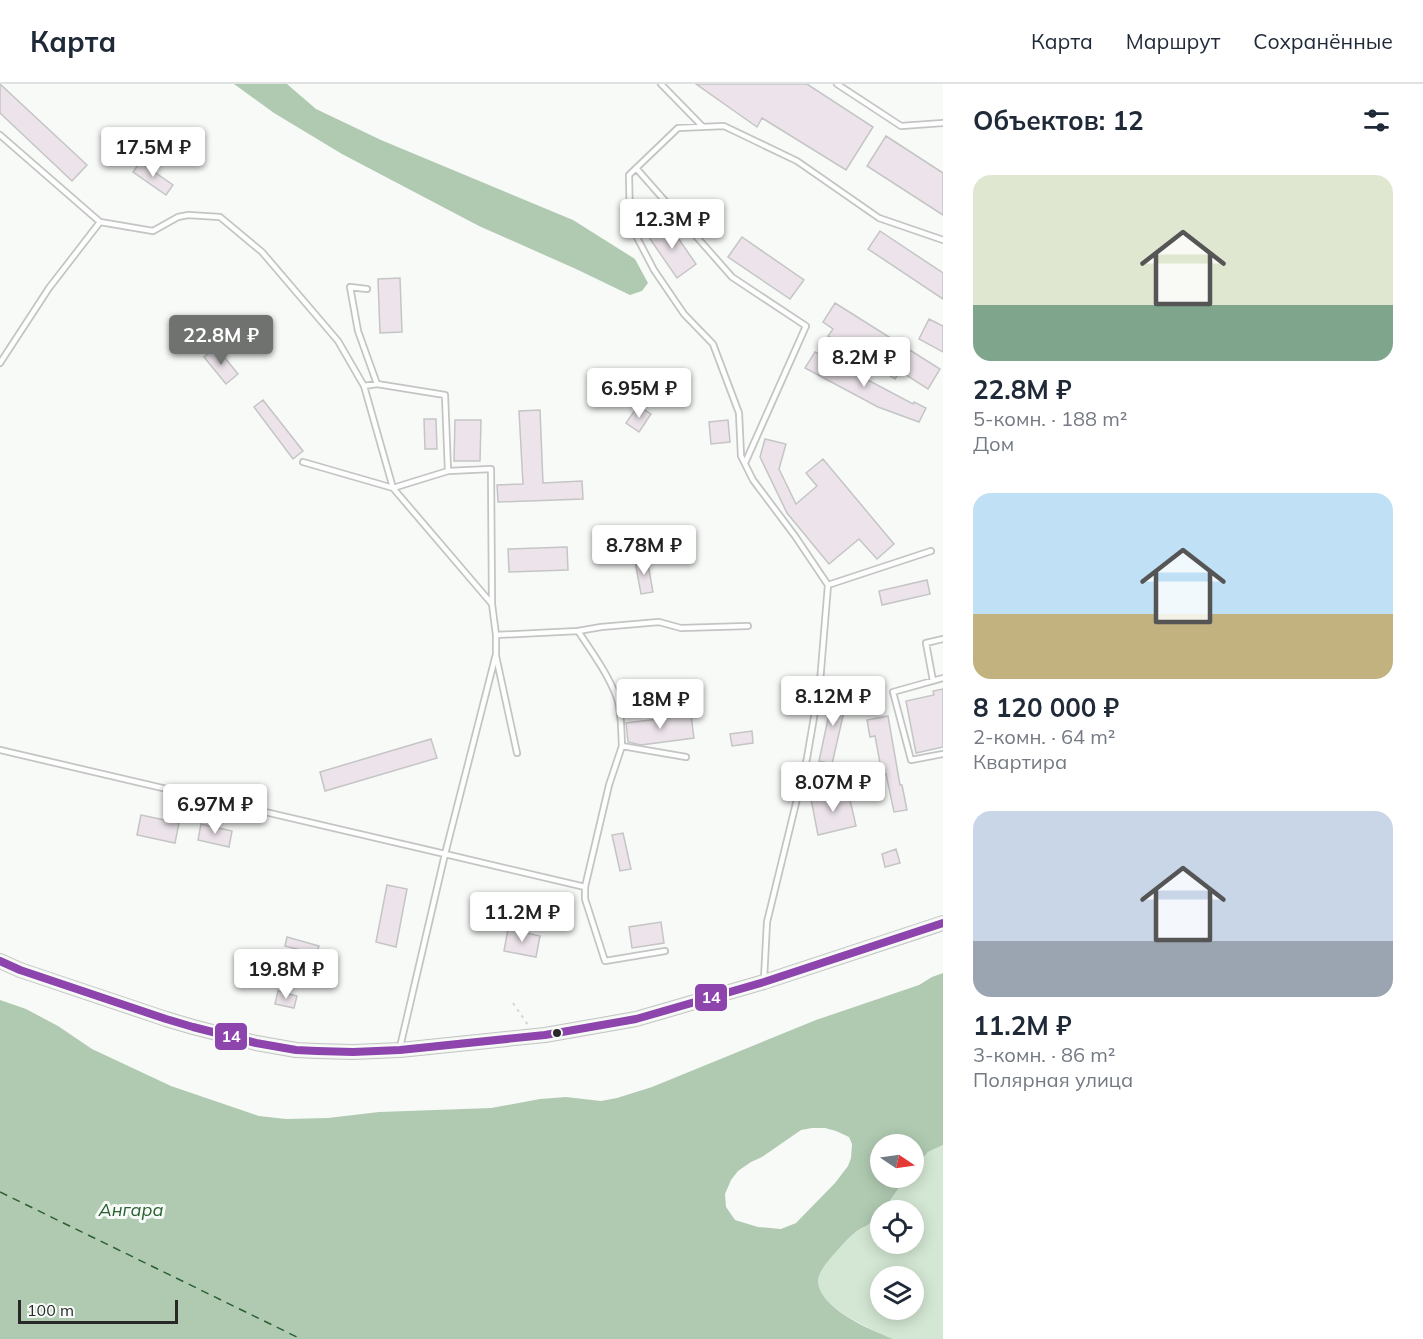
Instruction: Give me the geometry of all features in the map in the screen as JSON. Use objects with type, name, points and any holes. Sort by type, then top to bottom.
[{"type":"main road","points":[[0,962],[193,1027],[256,1043],[306,1050],[353,1052],[400,1050],[545,1035],[636,1019],[764,982],[943,923]]},
{"type":"lane","points":[[661,84],[702,127]]},
{"type":"lane","points":[[837,84],[901,126],[943,123]]},
{"type":"lane","points":[[764,982],[767,921],[807,758],[820,682],[828,585],[753,480],[741,456],[739,413],[713,344],[684,314],[654,270],[630,224],[628,175],[678,128],[724,126],[797,161],[879,218],[943,240]]},
{"type":"lane","points":[[0,135],[100,222],[153,231],[188,215],[220,217],[262,252],[338,341],[364,386],[393,488],[492,604]]},
{"type":"lane","points":[[636,168],[732,277],[806,326],[745,463]]},
{"type":"lane","points":[[0,363],[49,288],[100,222]]},
{"type":"lane","points":[[367,289],[351,287],[358,331],[377,384]]},
{"type":"lane","points":[[364,386],[377,384],[445,395],[448,471]]},
{"type":"lane","points":[[303,462],[393,488],[448,471],[491,469],[492,604],[496,654],[517,753]]},
{"type":"lane","points":[[828,585],[932,551]]},
{"type":"lane","points":[[496,635],[578,631],[659,622],[681,628],[748,626]]},
{"type":"lane","points":[[578,631],[598,660],[617,698],[622,746],[609,785],[585,887],[585,899],[605,961],[666,951]]},
{"type":"lane","points":[[933,681],[926,642],[943,639]]},
{"type":"lane","points":[[400,1050],[445,854],[496,654]]},
{"type":"lane","points":[[943,678],[893,692],[911,759],[943,754]]},
{"type":"lane","points":[[622,746],[687,758]]},
{"type":"lane","points":[[0,750],[585,887]]},
{"type":"path","points":[[513,1003],[530,1028]]},
{"type":"shaded area","points":[[943,1145],[943,1339],[892,1339],[852,1319],[834,1307],[821,1293],[818,1284],[819,1276],[842,1245],[870,1223],[870,1254],[924,1254],[924,1200],[890,1200],[899,1188],[924,1188],[924,1157],[928,1152]]},
{"type":"water","points":[[234,84],[287,84],[316,109],[381,140],[573,220],[635,259],[648,283],[642,291],[630,295],[479,226],[342,154],[274,113]]},
{"type":"water","name":"Ангара","points":[[943,973],[943,1145],[928,1152],[924,1157],[924,1134],[870,1134],[870,1188],[899,1188],[890,1200],[870,1200],[870,1223],[845,1242],[821,1271],[818,1278],[821,1292],[837,1310],[860,1324],[893,1339],[0,1339],[0,1000],[26,1009],[58,1026],[92,1049],[171,1086],[259,1116],[286,1119],[328,1118],[379,1112],[491,1108],[566,1097],[601,1101],[617,1098],[652,1087],[816,1020],[919,985]],"holes":[[[825,1128],[849,1137],[852,1144],[848,1166],[835,1183],[796,1223],[781,1229],[758,1227],[735,1220],[726,1207],[725,1194],[738,1171],[801,1130]]]},
{"type":"building","points":[[0,84],[87,165],[72,181],[0,113]]},
{"type":"building","points":[[696,84],[807,84],[873,127],[846,170],[762,118],[757,127]]},
{"type":"building","points":[[886,136],[943,173],[943,215],[867,166]]},
{"type":"building","points":[[140,162],[173,185],[166,195],[133,172]]},
{"type":"building","points":[[667,222],[696,264],[677,278],[648,236]]},
{"type":"building","points":[[880,231],[943,273],[943,299],[868,249]]},
{"type":"building","points":[[742,237],[804,280],[790,299],[728,257]]},
{"type":"building","points":[[400,278],[402,332],[380,333],[378,279]]},
{"type":"building","points":[[835,303],[940,369],[928,389],[900,371],[895,379],[828,336],[833,329],[823,322]]},
{"type":"building","points":[[929,319],[943,326],[943,352],[919,339]]},
{"type":"building","points":[[216,347],[238,374],[226,384],[204,357]]},
{"type":"building","points":[[815,352],[913,404],[914,402],[926,408],[919,422],[878,407],[805,368]]},
{"type":"building","points":[[263,400],[303,451],[293,459],[254,407]]},
{"type":"building","points":[[638,406],[651,414],[639,432],[626,423]]},
{"type":"building","points":[[540,410],[543,483],[582,481],[583,499],[498,502],[497,485],[523,484],[519,411]]},
{"type":"building","points":[[424,419],[436,419],[437,449],[425,449]]},
{"type":"building","points":[[455,420],[481,420],[480,461],[454,461]]},
{"type":"building","points":[[728,420],[730,442],[711,444],[709,422]]},
{"type":"building","points":[[765,439],[786,444],[779,469],[796,504],[817,486],[806,473],[823,459],[894,544],[877,559],[859,539],[829,564],[787,513],[760,457]]},
{"type":"building","points":[[567,547],[568,570],[509,572],[508,549]]},
{"type":"building","points":[[647,559],[653,592],[641,594],[635,561]]},
{"type":"building","points":[[927,580],[930,594],[882,605],[879,591]]},
{"type":"building","points":[[943,689],[943,747],[916,753],[906,701],[934,695],[933,691]]},
{"type":"building","points":[[834,691],[848,694],[832,764],[819,761]]},
{"type":"building","points":[[691,715],[694,738],[641,745],[628,742],[626,723]]},
{"type":"building","points":[[888,716],[900,785],[902,785],[907,810],[894,812],[886,774],[882,774],[875,736],[870,737],[867,720]]},
{"type":"building","points":[[752,731],[753,743],[732,746],[730,734]]},
{"type":"building","points":[[431,739],[437,758],[325,791],[320,772]]},
{"type":"building","points":[[848,791],[856,826],[818,835],[811,799]]},
{"type":"building","points":[[141,815],[179,823],[175,843],[137,835]]},
{"type":"building","points":[[201,824],[232,831],[229,847],[198,840]]},
{"type":"building","points":[[623,833],[631,869],[620,871],[612,835]]},
{"type":"building","points":[[896,849],[900,863],[885,867],[882,854]]},
{"type":"building","points":[[387,885],[407,889],[396,947],[376,942]]},
{"type":"building","points":[[661,922],[664,943],[632,948],[629,927]]},
{"type":"building","points":[[508,929],[540,936],[536,957],[504,951]]},
{"type":"building","points":[[287,937],[319,946],[316,954],[285,946]]},
{"type":"building","points":[[278,991],[297,996],[294,1008],[275,1004]]},
{"type":"ferry route","points":[[0,1192],[301,1339]]},
{"type":"transit line","name":"14","points":[[0,961],[20,970],[193,1027],[256,1043],[296,1050],[353,1052],[400,1050],[545,1035],[636,1019],[764,982],[943,923]]}]
